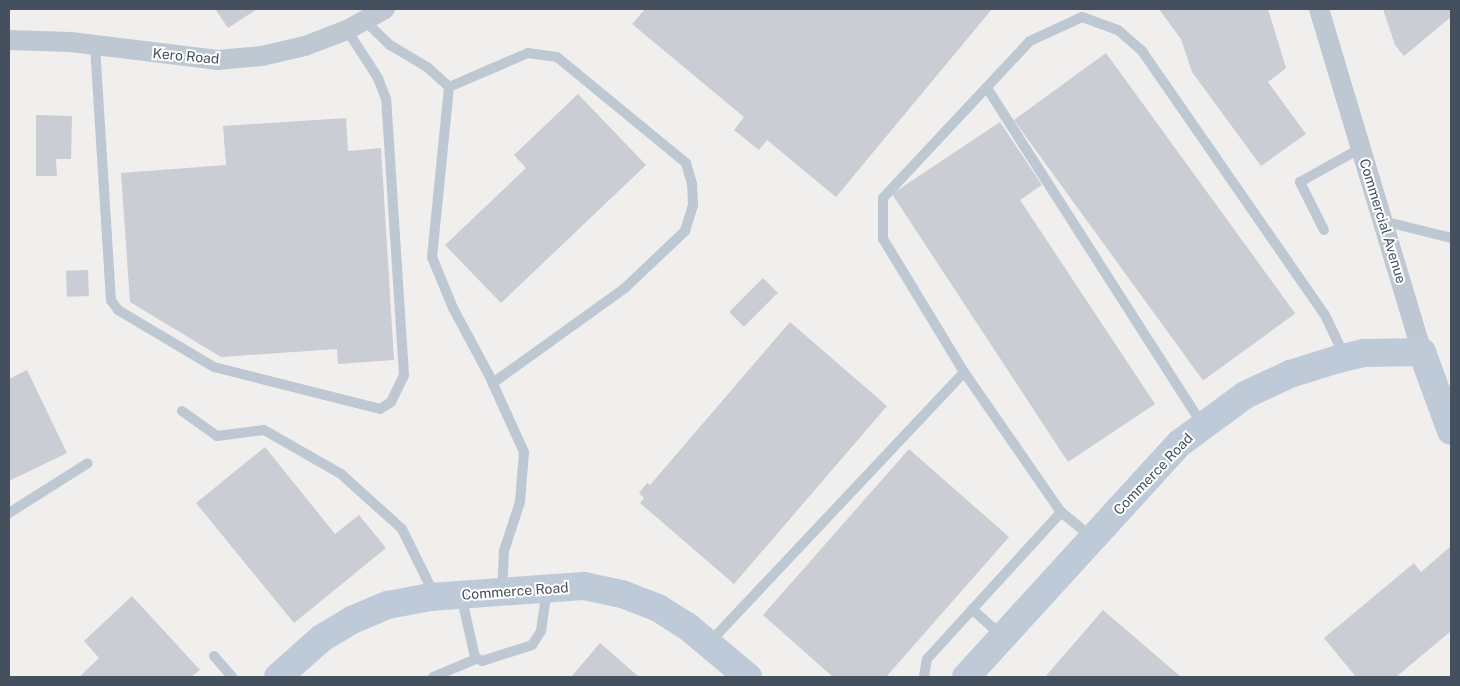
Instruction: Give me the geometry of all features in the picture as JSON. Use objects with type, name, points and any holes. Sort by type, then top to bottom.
[{"type":"street","name":"Kero Road","points":[[9,40],[95,46],[217,60],[262,56],[305,46],[347,30],[385,9]]},
{"type":"street","name":"Commercial Avenue","points":[[1319,9],[1422,352],[1451,431]]},
{"type":"street","name":"Commerce Road","points":[[966,677],[1180,443],[1202,424],[1245,395],[1272,382],[1345,357],[1365,353],[1422,352]]},
{"type":"street","name":"Commerce Road","points":[[278,677],[322,638],[352,620],[388,605],[448,596],[584,586],[622,594],[658,608],[708,644],[748,677]]},
{"type":"lane","points":[[1093,538],[1061,512],[964,372],[883,239],[881,222],[883,198],[1030,42],[1082,17],[1118,30],[1142,51],[1325,315],[1345,357]]},
{"type":"lane","points":[[365,21],[390,45],[427,67],[449,87]]},
{"type":"lane","points":[[95,46],[111,300],[118,310],[214,367],[380,409],[391,402],[404,375],[386,99],[378,78],[347,30]]},
{"type":"lane","points":[[449,87],[528,53],[557,57],[686,163],[692,184],[693,205],[685,230],[625,288],[493,383]]},
{"type":"lane","points":[[449,87],[432,257],[453,308],[493,383],[524,452],[520,502],[504,551],[502,592]]},
{"type":"lane","points":[[987,88],[1202,424]]},
{"type":"lane","points":[[1324,230],[1300,182],[1361,148]]},
{"type":"lane","points":[[1383,221],[1451,238]]},
{"type":"lane","points":[[708,644],[964,372]]},
{"type":"lane","points":[[182,411],[217,436],[264,430],[341,474],[402,529],[448,596],[476,659]]},
{"type":"lane","points":[[9,513],[88,462]]},
{"type":"lane","points":[[924,677],[927,659],[1061,512]]},
{"type":"lane","points":[[433,677],[476,659],[482,661],[532,645],[541,631],[547,588]]},
{"type":"lane","points":[[972,609],[1003,636]]},
{"type":"lane","points":[[214,656],[232,677]]},
{"type":"building","points":[[215,9],[257,9],[228,28]]},
{"type":"building","points":[[645,9],[992,9],[836,197],[767,140],[759,150],[734,130],[744,117],[632,24]]},
{"type":"building","points":[[1159,9],[1268,9],[1286,68],[1268,82],[1306,134],[1261,166],[1192,72],[1181,39]]},
{"type":"building","points":[[1383,9],[1451,9],[1451,17],[1404,56],[1395,45]]},
{"type":"building","points":[[1106,53],[1295,314],[1203,381],[1014,120]]},
{"type":"building","points":[[578,94],[646,165],[501,303],[445,245],[526,168],[514,155]]},
{"type":"building","points":[[36,115],[72,116],[71,159],[56,159],[57,176],[36,176]]},
{"type":"building","points":[[346,118],[348,151],[381,148],[394,360],[338,364],[337,349],[221,357],[130,302],[121,173],[226,165],[223,126]]},
{"type":"building","points":[[1000,122],[1042,185],[1020,200],[1155,404],[1068,462],[892,194]]},
{"type":"building","points":[[88,270],[89,296],[67,297],[66,271]]},
{"type":"building","points":[[763,278],[778,293],[744,327],[729,312]]},
{"type":"building","points":[[790,322],[887,406],[734,584],[640,503],[644,498],[639,493],[647,483],[650,485]]},
{"type":"building","points":[[27,370],[67,453],[9,481],[9,379]]},
{"type":"building","points":[[265,447],[335,534],[359,515],[386,548],[294,623],[196,503]]},
{"type":"building","points":[[909,449],[1009,537],[886,677],[833,677],[763,615]]},
{"type":"building","points":[[1451,546],[1451,631],[1396,677],[1356,677],[1324,638],[1414,563],[1421,572]]},
{"type":"building","points":[[132,596],[200,670],[191,677],[79,677],[99,658],[84,641]]},
{"type":"building","points":[[1103,610],[1181,677],[1045,677]]},
{"type":"building","points":[[600,643],[639,677],[571,677]]}]
